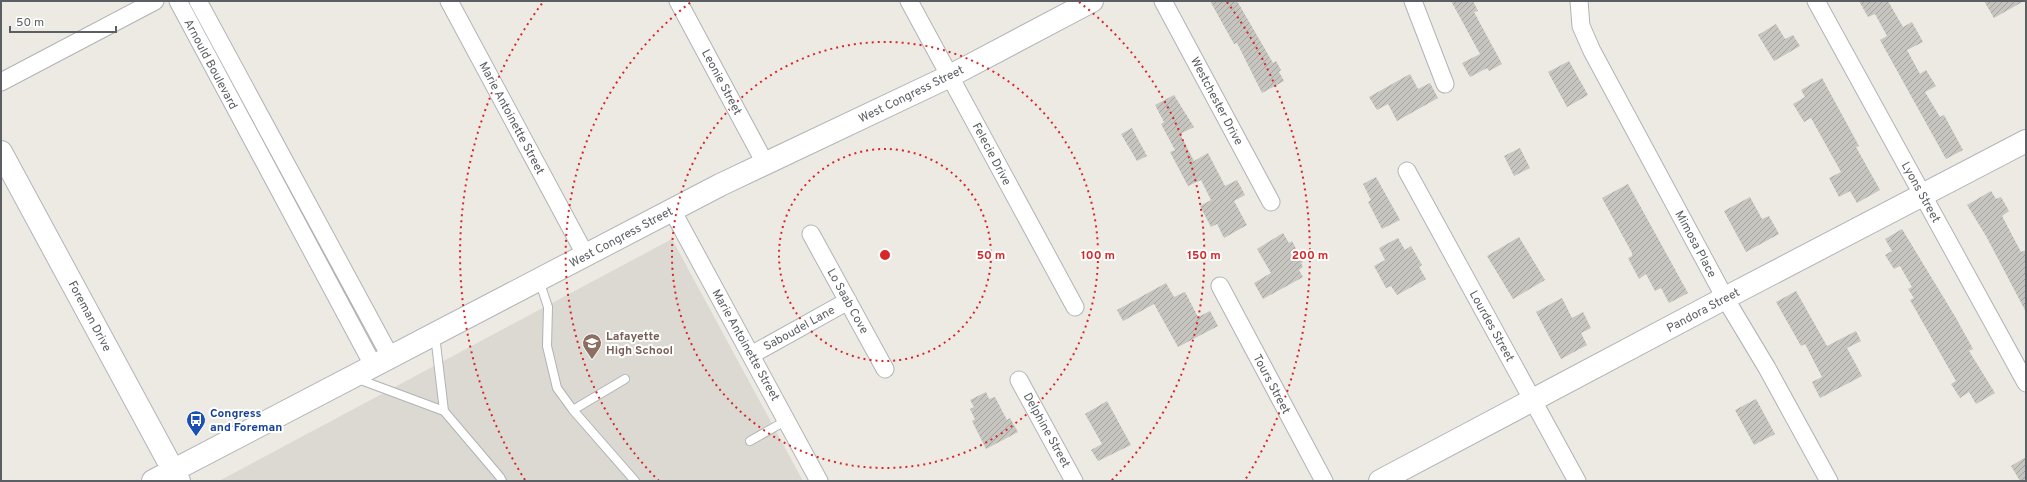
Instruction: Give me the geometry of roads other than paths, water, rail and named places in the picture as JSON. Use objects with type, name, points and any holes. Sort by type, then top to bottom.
[{"type":"street","points":[[1,82],[155,1]]},
{"type":"street","name":"Arnould Boulevard","points":[[178,1],[319,262],[382,361]]},
{"type":"street","name":"Arnould Boulevard","points":[[198,1],[335,253],[382,361]]},
{"type":"street","name":"Marie Antoinette Street","points":[[449,1],[586,256]]},
{"type":"street","name":"Leonie Street","points":[[678,1],[765,163]]},
{"type":"street","name":"Felecie Drive","points":[[909,1],[1075,307]]},
{"type":"street","name":"West Congress Street","points":[[153,481],[176,476],[352,377],[672,210],[765,163],[950,76],[1092,1]]},
{"type":"street","name":"Westchester Drive","points":[[1163,1],[1270,202]]},
{"type":"street","points":[[1413,1],[1445,84]]},
{"type":"street","name":"Mimosa Place","points":[[1579,1],[1581,26],[1592,51],[1725,298],[1767,368],[1829,481]]},
{"type":"street","name":"Lyons Street","points":[[1816,1],[2026,382]]},
{"type":"street","points":[[245,126],[262,117]]},
{"type":"street","name":"Pandora Street","points":[[1380,481],[1725,298],[2026,142]]},
{"type":"street","name":"Foreman Drive","points":[[1,152],[176,476]]},
{"type":"street","name":"Lourdes Street","points":[[1407,171],[1577,481]]},
{"type":"street","name":"Marie Antoinette Street","points":[[672,210],[819,481]]},
{"type":"street","points":[[297,221],[313,213]]},
{"type":"street","name":"Lo Saab Cove","points":[[811,234],[885,369]]},
{"type":"street","points":[[319,262],[335,253]]},
{"type":"street","name":"Tours Street","points":[[1220,286],[1324,481]]},
{"type":"street","name":"Saboudel Lane","points":[[751,355],[848,301]]},
{"type":"street","name":"Delphine Street","points":[[1019,380],[1074,481]]},
{"type":"lane","points":[[539,280],[548,307],[547,346],[557,388],[573,410],[635,481]]},
{"type":"lane","points":[[435,334],[444,411]]},
{"type":"lane","points":[[352,377],[444,411],[499,480]]},
{"type":"lane","points":[[573,410],[624,379]]},
{"type":"lane","points":[[750,441],[787,420]]},
{"type":"place","name":"Lafayette High School","points":[[592,360]]},
{"type":"place","name":"Congress and Foreman","points":[[196,437]]}]
